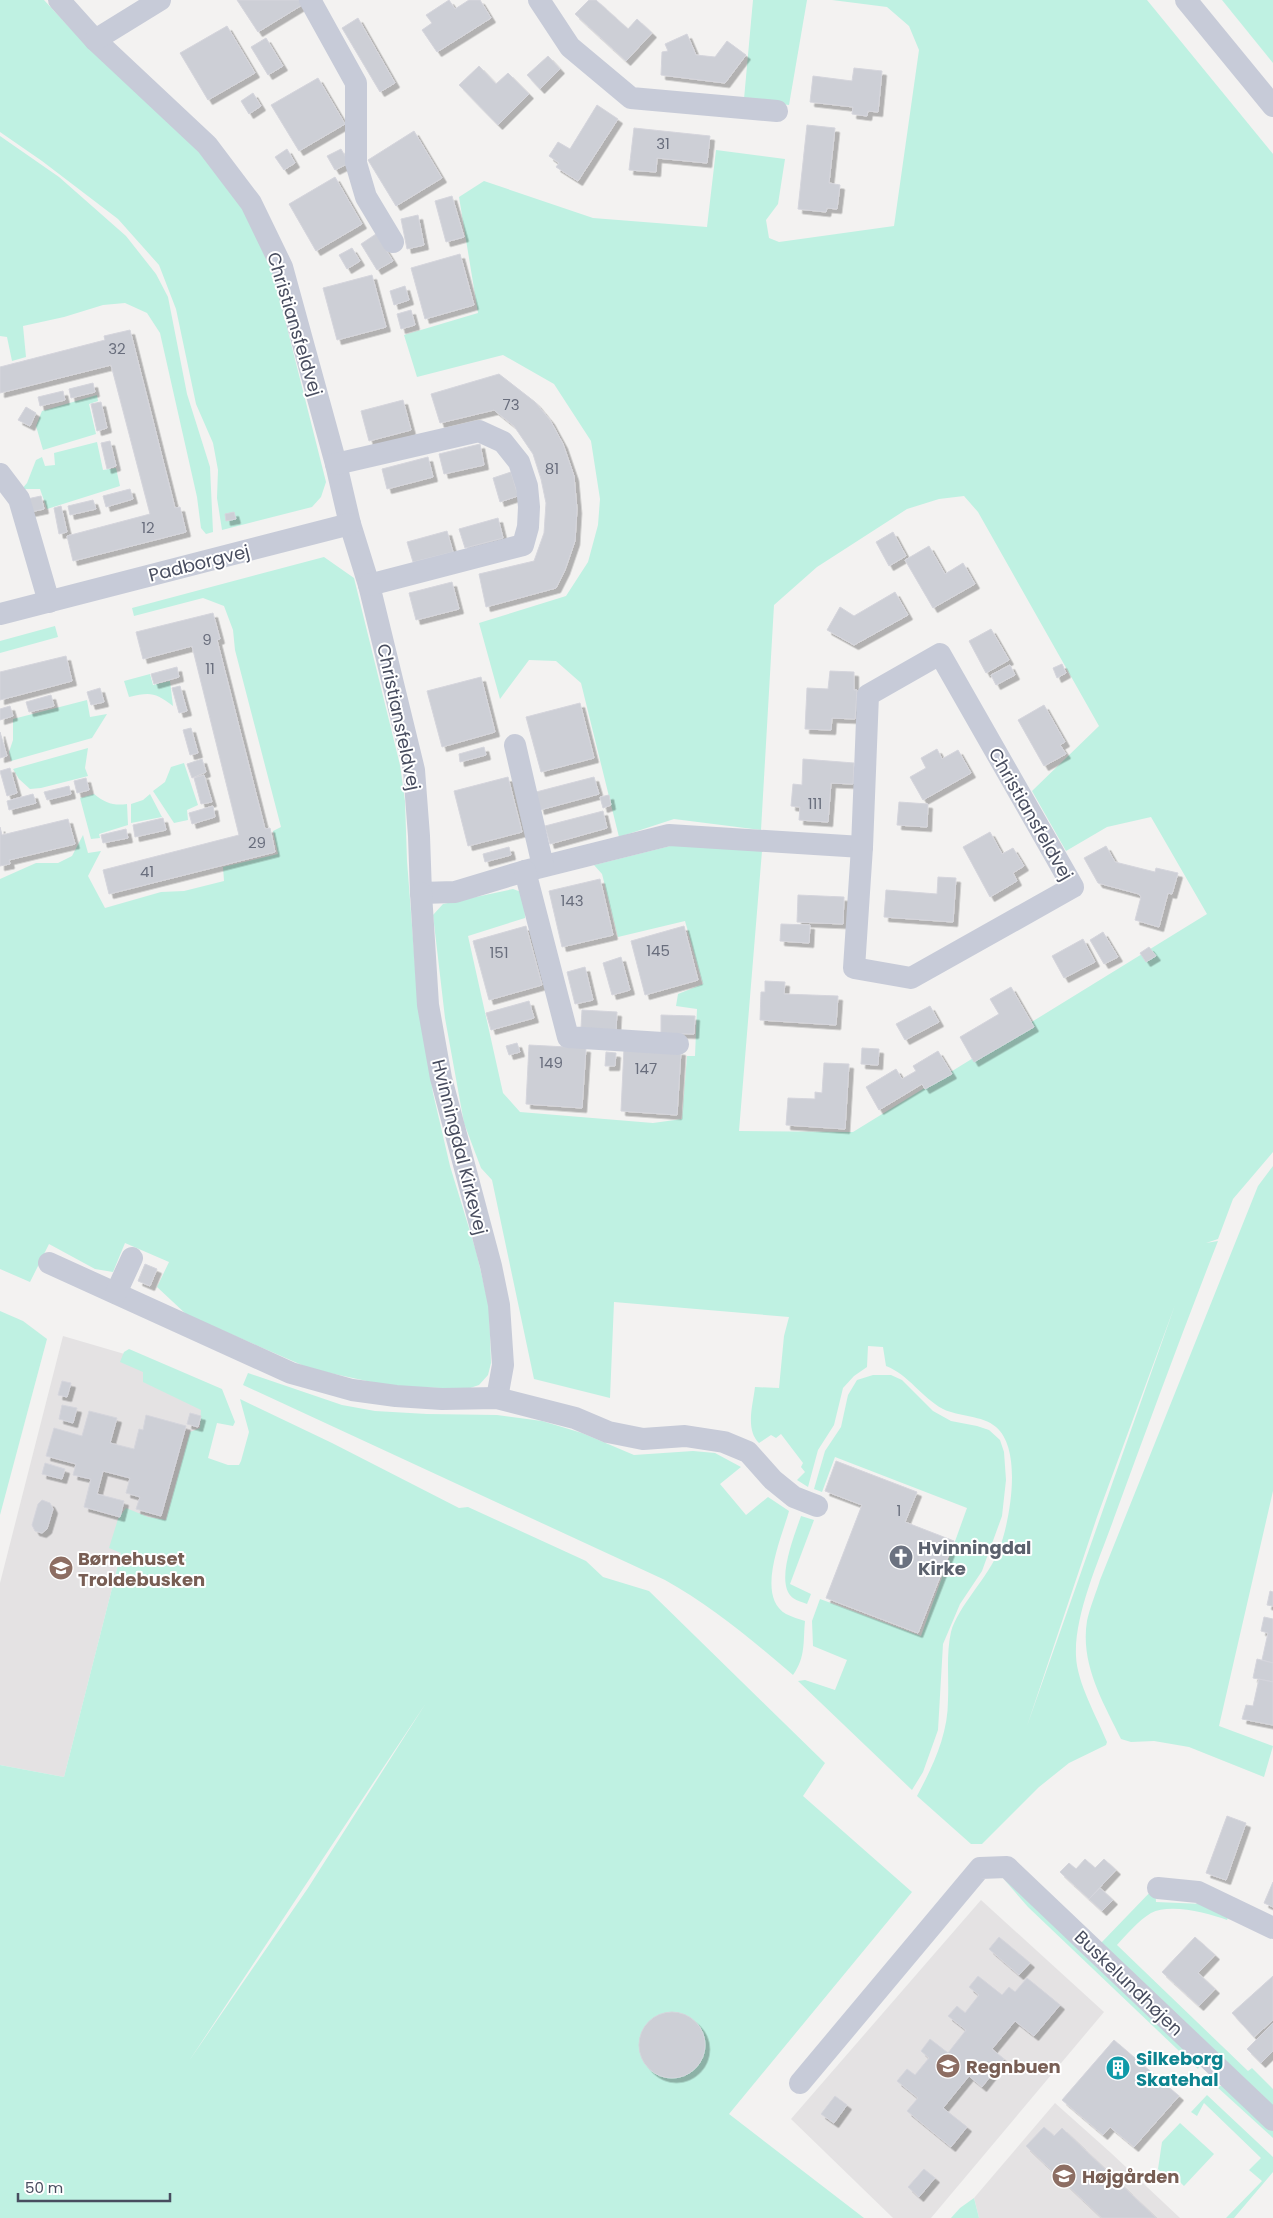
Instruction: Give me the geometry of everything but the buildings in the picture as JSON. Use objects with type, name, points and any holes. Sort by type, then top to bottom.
[{"type":"street","name":"Christiansfeldvej","points":[[59,0],[95,40],[207,145],[251,203],[282,267],[336,464],[350,524],[369,584],[414,770],[421,893]]},
{"type":"street","points":[[95,40],[160,0]]},
{"type":"street","points":[[310,0],[356,83],[356,163],[366,198],[394,242]]},
{"type":"street","points":[[539,0],[570,47],[631,98],[777,111]]},
{"type":"street","points":[[1186,0],[1273,106]]},
{"type":"street","points":[[336,464],[479,431],[503,442],[519,462],[527,486],[528,526],[523,545],[369,584]]},
{"type":"street","points":[[0,474],[19,499],[49,602]]},
{"type":"street","name":"Padborgvej","points":[[0,614],[350,524]]},
{"type":"street","name":"Christiansfeldvej","points":[[940,654],[1073,887],[911,978],[854,968],[862,847],[868,695],[940,654]]},
{"type":"street","points":[[515,744],[534,869],[568,1037],[678,1044]]},
{"type":"street","points":[[421,893],[455,892],[534,869],[670,835],[862,847]]},
{"type":"street","name":"Hvinningdal Kirkevej","points":[[421,893],[428,1005],[441,1078],[491,1266],[499,1305],[503,1365],[497,1398]]},
{"type":"street","points":[[116,1293],[132,1258]]},
{"type":"street","points":[[49,1263],[291,1373],[352,1390],[396,1396],[442,1399],[497,1398],[575,1418],[608,1432],[643,1439],[685,1436],[724,1442],[748,1452],[773,1480],[794,1497],[816,1506]]},
{"type":"street","name":"Buskelundhøjen","points":[[800,2083],[980,1868],[1007,1867],[1273,2120]]},
{"type":"street","points":[[1158,1888],[1198,1892],[1273,1928]]},
{"type":"shaded area","name":"Børnehuset Troldebusken","points":[[63,1336],[145,1360],[220,1396],[190,1516],[121,1553],[64,1777],[0,1765],[0,1583]]},
{"type":"shaded area","name":"Regnbuen","points":[[981,1900],[1104,2012],[931,2218],[893,2218],[791,2119]]},
{"type":"shaded area","name":"Højgården","points":[[1055,2103],[1180,2218],[979,2218],[974,2198]]},
{"type":"green space","points":[[0,0],[44,0],[69,27],[191,139],[239,201],[273,272],[326,482],[321,497],[312,507],[222,530],[217,498],[218,470],[213,443],[196,404],[176,309],[159,265],[118,219],[42,161],[0,132]]},
{"type":"green space","points":[[753,0],[807,0],[789,105],[744,99]]},
{"type":"green space","points":[[832,0],[1147,0],[1273,154],[1273,1152],[1233,1199],[1218,1239],[1206,1243],[1218,1241],[1152,1414],[1083,1604],[1076,1640],[1077,1666],[1088,1700],[1107,1742],[1106,1745],[1069,1763],[1039,1787],[982,1844],[971,1844],[917,1796],[934,1762],[945,1726],[951,1632],[960,1612],[994,1560],[1007,1522],[1012,1486],[1012,1468],[1004,1438],[996,1427],[984,1420],[949,1412],[935,1404],[902,1375],[886,1366],[883,1347],[868,1346],[867,1367],[854,1376],[843,1388],[834,1425],[818,1450],[808,1487],[797,1480],[805,1472],[801,1467],[803,1463],[781,1434],[776,1438],[771,1435],[759,1443],[752,1431],[751,1424],[755,1387],[779,1388],[784,1336],[789,1317],[614,1302],[610,1398],[534,1379],[492,1180],[481,1168],[464,1123],[445,1018],[433,915],[443,904],[513,889],[524,893],[525,918],[468,936],[503,1093],[520,1112],[653,1123],[682,1119],[687,1056],[695,1056],[697,1009],[676,1006],[678,994],[703,984],[685,921],[618,937],[602,874],[594,865],[674,845],[762,851],[739,1131],[853,1132],[1207,914],[1151,817],[1107,827],[1066,851],[1032,791],[1099,726],[978,512],[964,496],[939,499],[907,509],[817,567],[774,605],[761,830],[674,819],[619,837],[581,683],[556,661],[529,660],[500,699],[479,623],[566,596],[588,562],[598,525],[600,499],[591,441],[554,384],[503,355],[417,377],[404,335],[478,313],[459,197],[484,181],[593,218],[707,227],[716,150],[785,159],[778,204],[766,220],[769,238],[779,242],[894,226],[919,50],[909,26],[887,7]],"holes":[[[1175,1305],[1027,1726],[1097,1517]]]},
{"type":"green space","points":[[1222,0],[1273,0],[1273,63]]},
{"type":"green space","points":[[0,136],[59,177],[126,236],[156,274],[168,297],[187,394],[210,467],[213,532],[206,534],[201,528],[197,497],[160,333],[147,313],[125,303],[103,305],[64,317],[23,326],[26,357],[12,361],[7,337],[0,336]]},
{"type":"green space","points":[[97,395],[98,401],[89,404],[96,434],[43,450],[36,426],[42,411]]},
{"type":"green space","points":[[97,442],[103,470],[116,468],[120,486],[47,509],[40,489],[22,489],[27,483],[36,460],[42,457],[45,466],[55,465],[54,453]]},
{"type":"green space","points":[[324,557],[354,578],[400,765],[405,801],[407,861],[418,1003],[433,1093],[450,1166],[476,1251],[489,1306],[491,1363],[488,1375],[479,1385],[467,1389],[390,1386],[311,1369],[187,1315],[157,1287],[169,1262],[125,1243],[113,1272],[95,1269],[49,1244],[30,1282],[0,1269],[0,879],[36,863],[58,863],[72,856],[83,835],[88,853],[101,851],[88,876],[105,908],[161,892],[184,891],[224,881],[223,867],[278,854],[273,831],[281,827],[235,650],[233,630],[224,606],[203,598],[134,616],[132,608]]},
{"type":"green space","points":[[55,626],[58,637],[0,653],[0,641]]},
{"type":"green space","points":[[150,674],[153,685],[170,681],[173,706],[152,694],[129,697],[124,681]]},
{"type":"green space","points":[[87,700],[90,717],[107,714],[92,738],[11,761],[9,752],[13,740],[13,719]]},
{"type":"green space","points":[[88,748],[85,768],[88,776],[30,789],[19,779],[13,769]]},
{"type":"green space","points":[[184,763],[198,805],[187,810],[188,820],[174,823],[153,791],[165,782],[171,767]]},
{"type":"green space","points":[[94,794],[110,803],[118,805],[127,804],[128,825],[99,834],[100,838],[91,839],[80,798]]},
{"type":"green space","points":[[150,794],[162,817],[131,823],[131,804],[143,800]]},
{"type":"green space","points":[[1273,1166],[1273,1491],[1219,1726],[1273,1746],[1264,1777],[1189,1747],[1154,1741],[1131,1742],[1121,1739],[1100,1697],[1090,1667],[1086,1637],[1088,1616],[1100,1580],[1258,1186]]},
{"type":"green space","points":[[0,1311],[23,1321],[47,1339],[0,1515]]},
{"type":"green space","points":[[129,1349],[222,1389],[235,1422],[233,1426],[217,1423],[208,1458],[228,1465],[239,1465],[249,1432],[240,1399],[332,1443],[459,1508],[468,1507],[586,1561],[603,1577],[649,1591],[825,1763],[803,1796],[912,1892],[729,2114],[864,2218],[0,2218],[0,1765],[64,1777],[121,1553],[109,1548],[118,1519],[126,1508],[148,1517],[166,1520],[190,1432],[200,1428],[201,1410],[143,1382],[143,1372],[120,1362],[124,1352]],"holes":[[[426,1703],[308,1888],[189,2061]]]},
{"type":"green space","points":[[248,1373],[342,1405],[375,1411],[497,1415],[542,1421],[582,1433],[634,1455],[693,1451],[715,1453],[741,1467],[720,1484],[746,1515],[768,1497],[789,1511],[777,1550],[771,1580],[772,1594],[777,1605],[786,1614],[805,1621],[803,1649],[797,1668],[793,1675],[715,1612],[665,1580],[243,1385]]},
{"type":"green space","points":[[873,1375],[891,1375],[902,1380],[933,1411],[951,1421],[989,1430],[1000,1440],[1004,1452],[1006,1480],[1002,1516],[982,1571],[960,1604],[943,1644],[938,1730],[923,1772],[912,1790],[798,1681],[805,1680],[835,1690],[847,1660],[813,1646],[812,1621],[820,1599],[921,1636],[967,1508],[835,1457],[822,1492],[814,1489],[825,1451],[841,1427],[848,1395],[857,1380]]},
{"type":"green space","points":[[801,1516],[814,1520],[790,1584],[811,1594],[807,1604],[793,1598],[785,1582],[788,1558]]},
{"type":"green space","points":[[1002,1877],[1201,2063],[1198,2069],[1028,1907]]},
{"type":"green space","points":[[1155,1887],[1156,1902],[1203,1904],[1230,1912],[1227,1920],[1189,1910],[1159,1910],[1142,1920],[1117,1945],[1248,2071],[1252,2068],[1273,2089],[1273,2106],[1101,1943]]},
{"type":"green space","points":[[1216,2086],[1225,2086],[1273,2131],[1273,2138]]},
{"type":"green space","points":[[1207,2095],[1273,2157],[1273,2172],[1234,2218],[1226,2218],[1262,2181],[1249,2170],[1261,2158],[1204,2103],[1197,2116],[1191,2112]]},
{"type":"green space","points":[[1180,2123],[1214,2154],[1184,2186],[1172,2174],[1166,2178],[1158,2169],[1162,2142]]},
{"type":"green space","points":[[974,2198],[979,2218],[951,2218],[960,2208]]},
{"type":"place","name":"Hvinningdal Kirke","points":[[901,1557]]},
{"type":"place","name":"Børnehuset Troldebusken","points":[[61,1568]]},
{"type":"place","name":"Regnbuen","points":[[948,2066]]},
{"type":"place","name":"Silkeborg Skatehal","points":[[1118,2068]]},
{"type":"place","name":"Højgården","points":[[1064,2176]]}]
